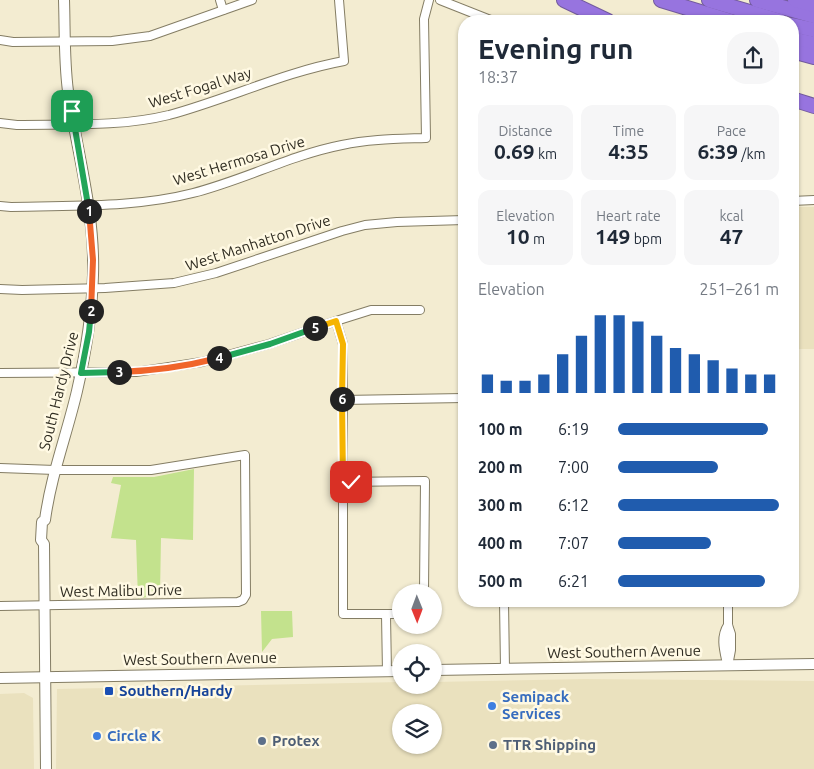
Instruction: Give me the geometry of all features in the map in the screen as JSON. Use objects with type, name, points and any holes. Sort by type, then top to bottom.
[{"type":"highway","points":[[564,0],[595,15]]},
{"type":"highway","points":[[654,0],[692,15]]},
{"type":"highway","points":[[661,0],[710,15]]},
{"type":"highway","points":[[709,0],[760,15]]},
{"type":"highway","points":[[756,0],[814,16]]},
{"type":"highway","points":[[795,0],[814,5]]},
{"type":"highway","points":[[799,26],[814,30]]},
{"type":"highway","points":[[799,40],[814,44]]},
{"type":"highway","points":[[799,52],[814,57]]},
{"type":"highway","points":[[799,101],[814,106]]},
{"type":"street","name":"South Hardy Drive","points":[[46,769],[44,544],[47,540],[48,523],[45,520],[55,470],[81,373],[89,332],[93,248],[89,205],[67,84],[64,0]]},
{"type":"street","points":[[220,0],[223,10]]},
{"type":"street","points":[[0,40],[13,42],[112,41],[150,36],[252,0]]},
{"type":"street","name":"West Fogal Way","points":[[0,123],[17,125],[127,122],[169,115],[314,66],[344,61],[339,0]]},
{"type":"street","name":"West Hermosa Drive","points":[[0,206],[135,203],[193,193],[299,157],[341,145],[377,139],[426,138],[424,19],[429,0]]},
{"type":"street","points":[[440,0],[478,15]]},
{"type":"street","points":[[799,201],[814,200]]},
{"type":"street","name":"West Manhatton Drive","points":[[0,289],[92,288],[174,283],[196,278],[365,225],[458,220]]},
{"type":"street","points":[[0,374],[136,372],[202,362],[270,344],[371,310],[420,310]]},
{"type":"street","points":[[336,321],[343,344],[343,614],[392,614]]},
{"type":"street","points":[[342,400],[458,398]]},
{"type":"street","name":"West Malibu Drive","points":[[0,606],[221,603],[238,602],[246,595],[246,455],[151,470],[55,470]]},
{"type":"street","points":[[0,468],[55,470]]},
{"type":"street","points":[[343,482],[425,481],[424,584]]},
{"type":"street","points":[[504,607],[505,669]]},
{"type":"street","points":[[728,607],[728,625],[731,634],[728,666]]},
{"type":"street","points":[[386,614],[387,672]]},
{"type":"street","name":"West Southern Avenue","points":[[442,670],[814,664]]},
{"type":"street","name":"West Southern Avenue","points":[[0,678],[392,672]]},
{"type":"shaded area","points":[[799,207],[814,207],[814,349],[799,349]]},
{"type":"shaded area","points":[[585,679],[814,681],[814,769],[56,769],[57,689],[392,682],[392,694],[442,694],[442,682]]},
{"type":"shaded area","points":[[24,693],[33,698],[34,769],[0,769],[0,694]]},
{"type":"green space","points":[[194,469],[193,540],[161,538],[160,594],[138,599],[136,540],[111,538],[121,485],[111,483],[113,477],[154,477]]},
{"type":"green space","points":[[261,611],[292,611],[293,637],[272,639],[262,652]]},
{"type":"place","name":"Southern/Hardy","points":[[109,691]]},
{"type":"place","name":"Semipack Services","points":[[492,706]]},
{"type":"place","name":"Circle K","points":[[97,736]]},
{"type":"place","name":"Protex","points":[[262,741]]},
{"type":"place","name":"TTR Shipping","points":[[493,745]]},
{"type":"route","points":[[72,111],[89,205],[93,248],[89,332],[81,373],[136,372],[202,362],[270,344],[336,321],[343,344],[343,482],[351,482]]}]
